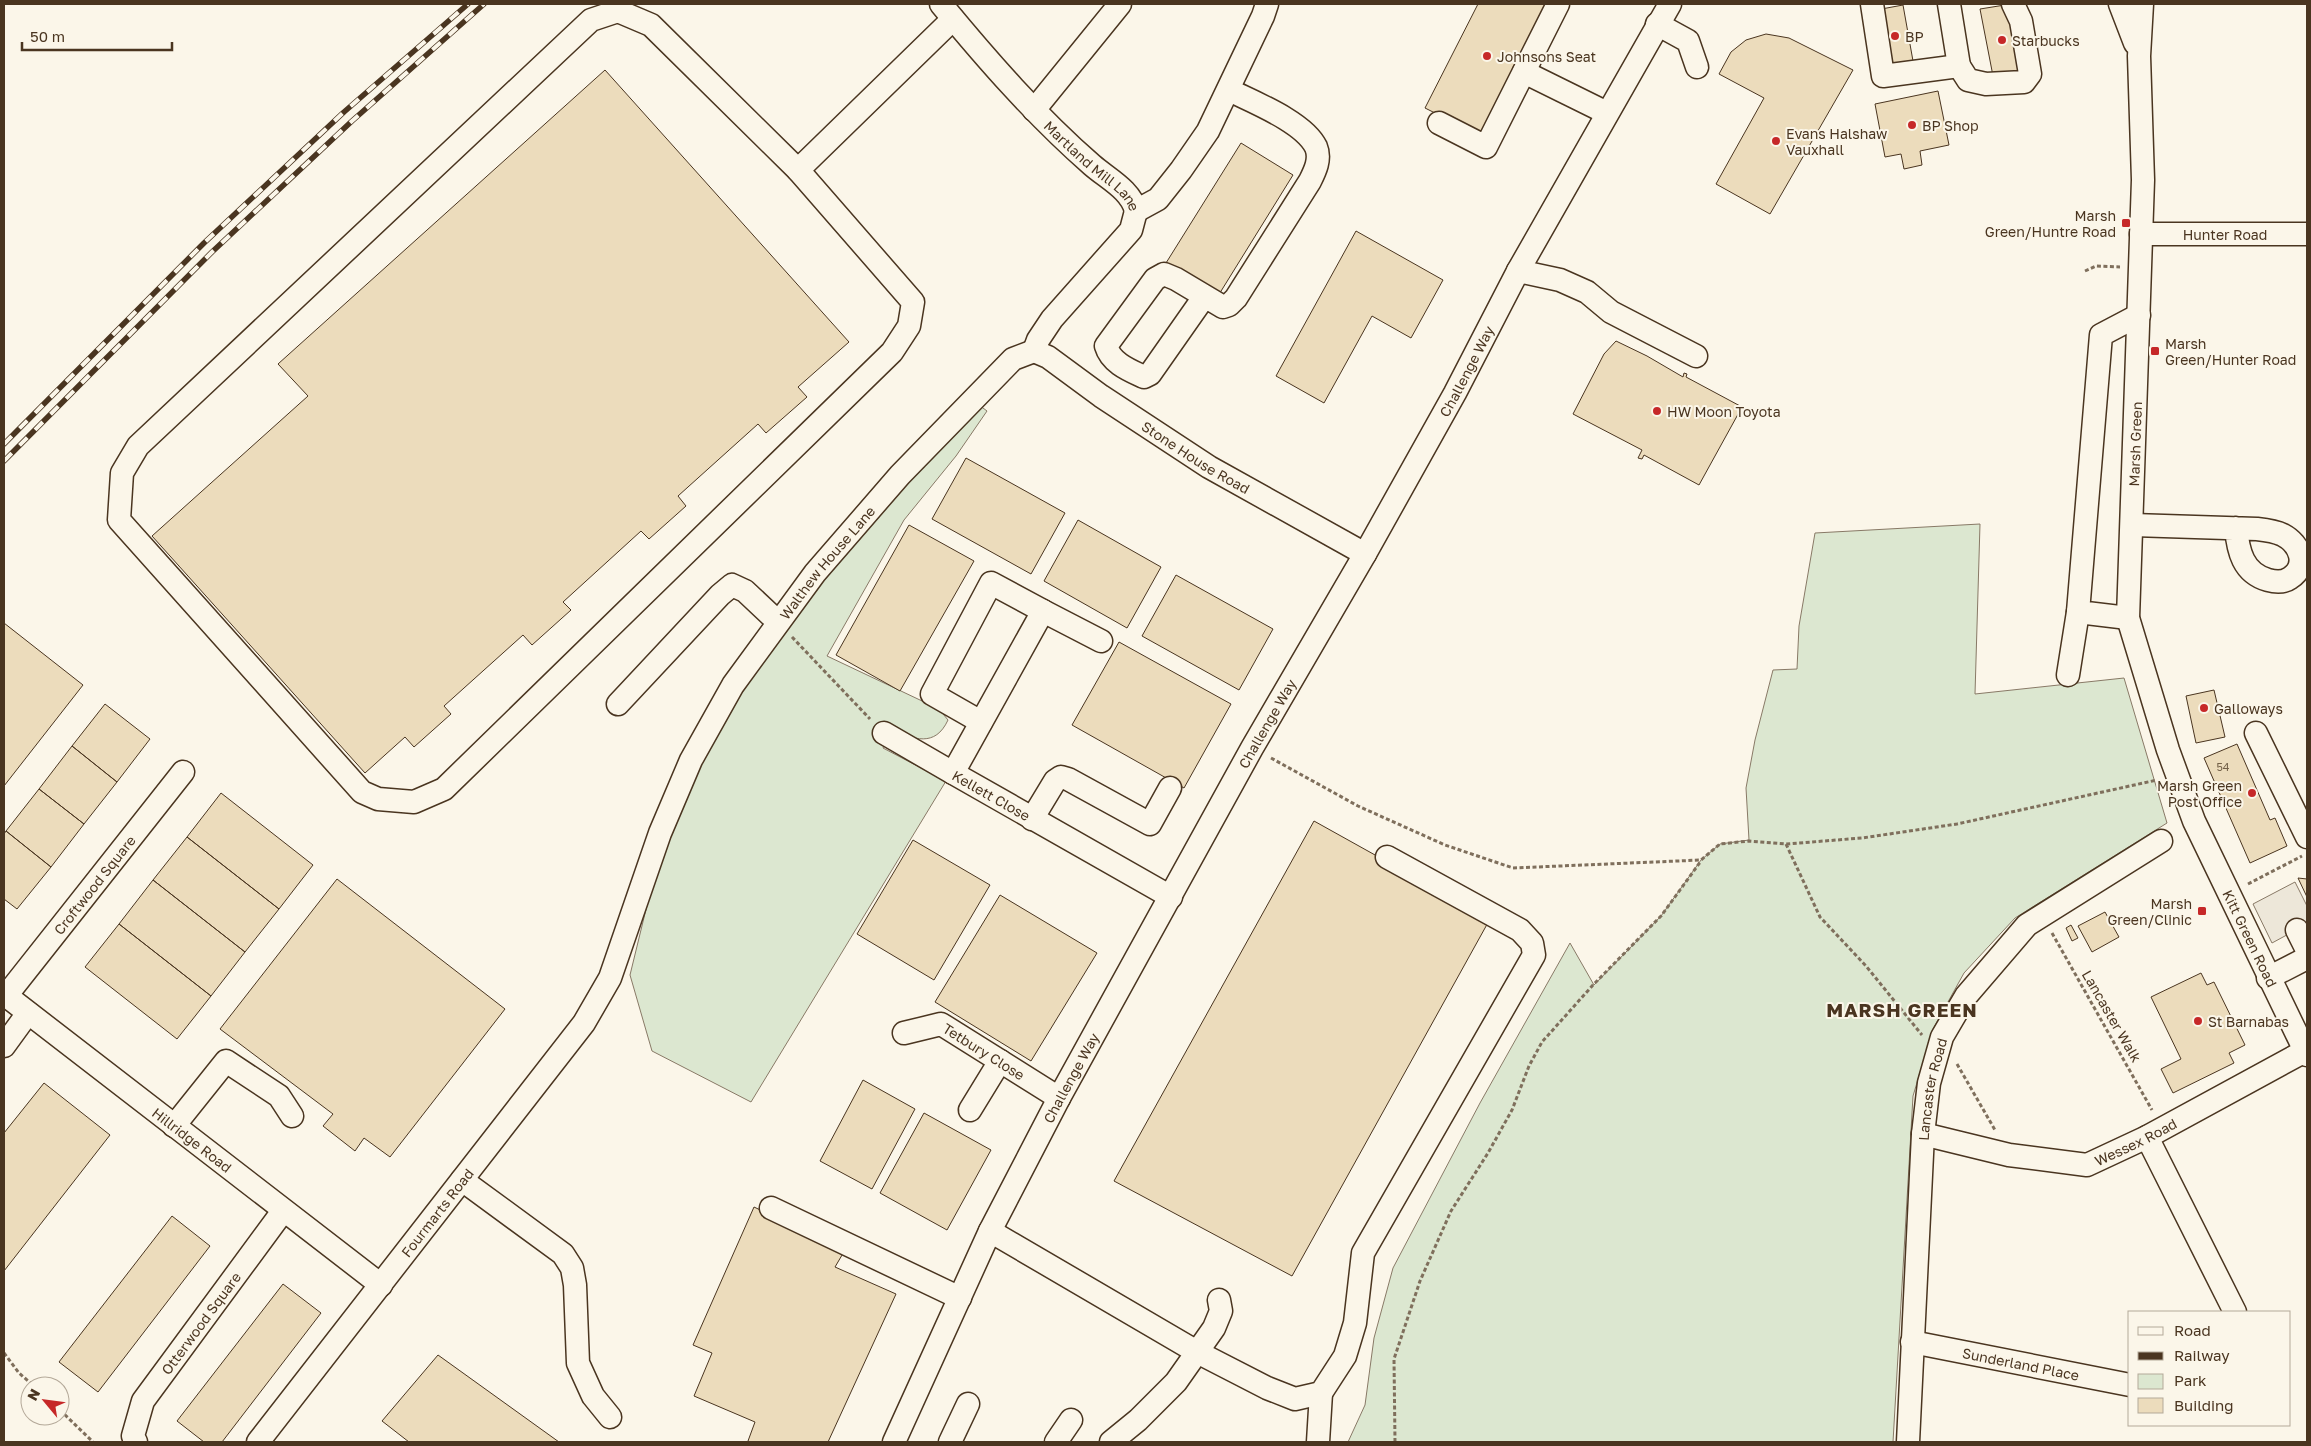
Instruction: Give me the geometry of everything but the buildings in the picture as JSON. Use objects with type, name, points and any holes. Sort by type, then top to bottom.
[{"type":"street","points":[[1034,110],[1120,4]]},
{"type":"street","name":"Martland Mill Lane","points":[[947,11],[1034,110],[1092,165],[1129,195],[1136,211],[1158,200],[1208,131],[1229,90],[1267,4]]},
{"type":"street","points":[[1439,123],[1486,147],[1558,4]]},
{"type":"street","points":[[1872,4],[1883,76],[1959,66]]},
{"type":"street","points":[[1949,4],[1959,66],[1968,80],[1986,84],[2024,82],[2030,74],[2021,21],[2013,4]]},
{"type":"street","name":"Marsh Green","points":[[2120,4],[2139,56]]},
{"type":"street","name":"Marsh Green","points":[[2142,4],[2139,56],[2143,180],[2133,525],[2128,618],[2168,750],[2194,821]]},
{"type":"street","points":[[618,11],[651,25],[798,170],[913,302],[909,326],[892,352],[444,789],[414,802],[378,799],[362,792],[119,520],[122,473],[138,446],[591,20],[618,11]]},
{"type":"street","points":[[798,170],[947,11]]},
{"type":"street","points":[[1664,12],[1688,41],[1697,66]]},
{"type":"street","name":"Challenge Way","points":[[894,1442],[990,1231],[1059,1098],[1252,748],[1365,554],[1455,393],[1518,272],[1664,12]]},
{"type":"street","points":[[1524,72],[1607,113]]},
{"type":"street","points":[[1204,297],[1150,374],[1144,377],[1126,368],[1109,355],[1106,346],[1155,279],[1164,274],[1223,307],[1229,305],[1236,298],[1310,181],[1317,166],[1316,148],[1305,133],[1283,118],[1229,90]]},
{"type":"street","points":[[1034,351],[1038,340],[1052,319],[1131,230],[1136,211]]},
{"type":"street","name":"Hunter Road","points":[[2141,234],[2307,234]]},
{"type":"street","points":[[1518,272],[1560,280],[1586,292],[1611,312],[1696,356]]},
{"type":"street","points":[[2068,675],[2078,612],[2101,335],[2139,315]]},
{"type":"street","name":"Stone House Road","points":[[1034,351],[1048,357],[1101,396],[1209,467],[1365,554]]},
{"type":"street","name":"Walthew House Lane","points":[[610,978],[660,833],[691,760],[733,685],[815,573],[900,474],[1013,359],[1034,351]]},
{"type":"street","points":[[2133,525],[2236,528]]},
{"type":"street","points":[[981,722],[932,694],[991,583],[1101,641]]},
{"type":"street","points":[[618,704],[720,595],[732,585],[744,591],[778,622]]},
{"type":"street","name":"Kellett Close","points":[[1043,611],[953,774],[1171,897]]},
{"type":"street","points":[[2078,612],[2128,618]]},
{"type":"street","points":[[884,733],[953,774]]},
{"type":"street","points":[[2256,734],[2307,837]]},
{"type":"street","name":"Croftwood Square","points":[[5,995],[183,772]]},
{"type":"street","points":[[1032,819],[1054,781],[1061,778],[1068,779],[1150,824],[1170,788]]},
{"type":"street","name":"Kitt Green Road","points":[[2194,821],[2268,978],[2306,1053]]},
{"type":"street","name":"Lancaster Road","points":[[1908,1442],[1922,1134],[1929,1083],[1940,1046],[1966,996],[2027,925],[2161,841]]},
{"type":"street","points":[[1318,1442],[1321,1393],[1345,1356],[1355,1323],[1363,1253],[1534,955],[1532,943],[1520,930],[1387,857]]},
{"type":"street","points":[[2297,930],[2307,950]]},
{"type":"street","points":[[2268,978],[2307,958]]},
{"type":"street","name":"Fourmarts Road","points":[[258,1442],[584,1023],[610,978]]},
{"type":"street","name":"Hillridge Road","points":[[5,995],[381,1285]]},
{"type":"street","points":[[4,1046],[28,1013]]},
{"type":"street","name":"Tetbury Close","points":[[904,1032],[941,1024],[1059,1098]]},
{"type":"street","name":"Wessex Road","points":[[1922,1134],[2009,1155],[2087,1165],[2155,1133],[2306,1053]]},
{"type":"street","points":[[174,1126],[226,1061],[279,1096],[292,1116]]},
{"type":"street","points":[[970,1110],[1000,1061]]},
{"type":"street","points":[[2155,1133],[2235,1311]]},
{"type":"street","points":[[462,1180],[563,1254],[572,1268],[575,1285],[578,1363],[593,1396],[610,1417]]},
{"type":"street","points":[[771,1208],[960,1298]]},
{"type":"street","name":"Otterwood Square","points":[[136,1442],[133,1436],[143,1400],[283,1211]]},
{"type":"street","points":[[990,1231],[1197,1352],[1267,1388],[1295,1399],[1321,1393]]},
{"type":"street","points":[[1111,1442],[1138,1420],[1176,1382],[1214,1328],[1220,1311],[1219,1300]]},
{"type":"street","name":"Sunderland Place","points":[[1912,1342],[2128,1385]]},
{"type":"street","points":[[950,1442],[968,1404]]},
{"type":"street","points":[[1056,1442],[1071,1420]]},
{"type":"path","points":[[2085,271],[2096,266],[2140,269]]},
{"type":"path","points":[[778,622],[884,733]]},
{"type":"path","points":[[1252,748],[1358,806],[1445,845],[1513,868],[1701,860]]},
{"type":"path","points":[[1395,1442],[1394,1359],[1420,1281],[1451,1211],[1488,1153],[1512,1110],[1529,1066],[1542,1042],[1593,985],[1661,916],[1701,860],[1720,844],[1749,840],[1786,844],[1862,838],[1956,824],[2178,776]]},
{"type":"path","points":[[1786,844],[1820,917],[1940,1046],[2009,1155]]},
{"type":"path","points":[[2229,894],[2307,854]]},
{"type":"path","name":"Lancaster Walk","points":[[2042,915],[2155,1133]]},
{"type":"path","points":[[4,1353],[22,1376]]},
{"type":"path","points":[[70,1420],[93,1442]]},
{"type":"green space","points":[[979,405],[987,411],[956,456],[904,520],[827,656],[939,709],[948,720],[937,735],[923,739],[891,730],[883,748],[946,781],[751,1102],[652,1051],[630,975],[649,897],[679,807],[715,733],[760,659],[814,586]]},
{"type":"green space","points":[[1980,524],[1975,694],[2124,678],[2167,823],[2015,918],[1964,973],[1933,1029],[1913,1096],[1893,1442],[1348,1442],[1365,1405],[1374,1338],[1393,1268],[1480,1103],[1570,943],[1594,985],[1661,916],[1701,860],[1720,844],[1749,840],[1746,788],[1755,740],[1773,670],[1797,669],[1799,626],[1815,533]]},
{"type":"shaded area","points":[[2295,882],[2307,906],[2307,924],[2272,943],[2253,904]]},
{"type":"railway","points":[[4,444],[204,243],[344,112],[468,4]]},
{"type":"railway","points":[[4,461],[212,252],[352,121],[484,4]]},
{"type":"place","name":"BP","points":[[1895,36]]},
{"type":"place","name":"Starbucks","points":[[2002,40]]},
{"type":"place","name":"Johnsons Seat","points":[[1487,56]]},
{"type":"place","name":"BP Shop","points":[[1912,125]]},
{"type":"place","name":"Evans Halshaw Vauxhall","points":[[1776,141]]},
{"type":"place","name":"Marsh Green/Huntre Road","points":[[2126,223]]},
{"type":"place","name":"Marsh Green/Hunter Road","points":[[2155,351]]},
{"type":"place","name":"HW Moon Toyota","points":[[1657,411]]},
{"type":"place","name":"Galloways","points":[[2204,708]]},
{"type":"place","name":"Marsh Green Post Office","points":[[2252,793]]},
{"type":"place","name":"Marsh Green/Clinic","points":[[2202,911]]},
{"type":"place","name":"St Barnabas","points":[[2198,1021]]},
{"type":"district","name":"MARSH GREEN","points":[[1902,1009]]}]
